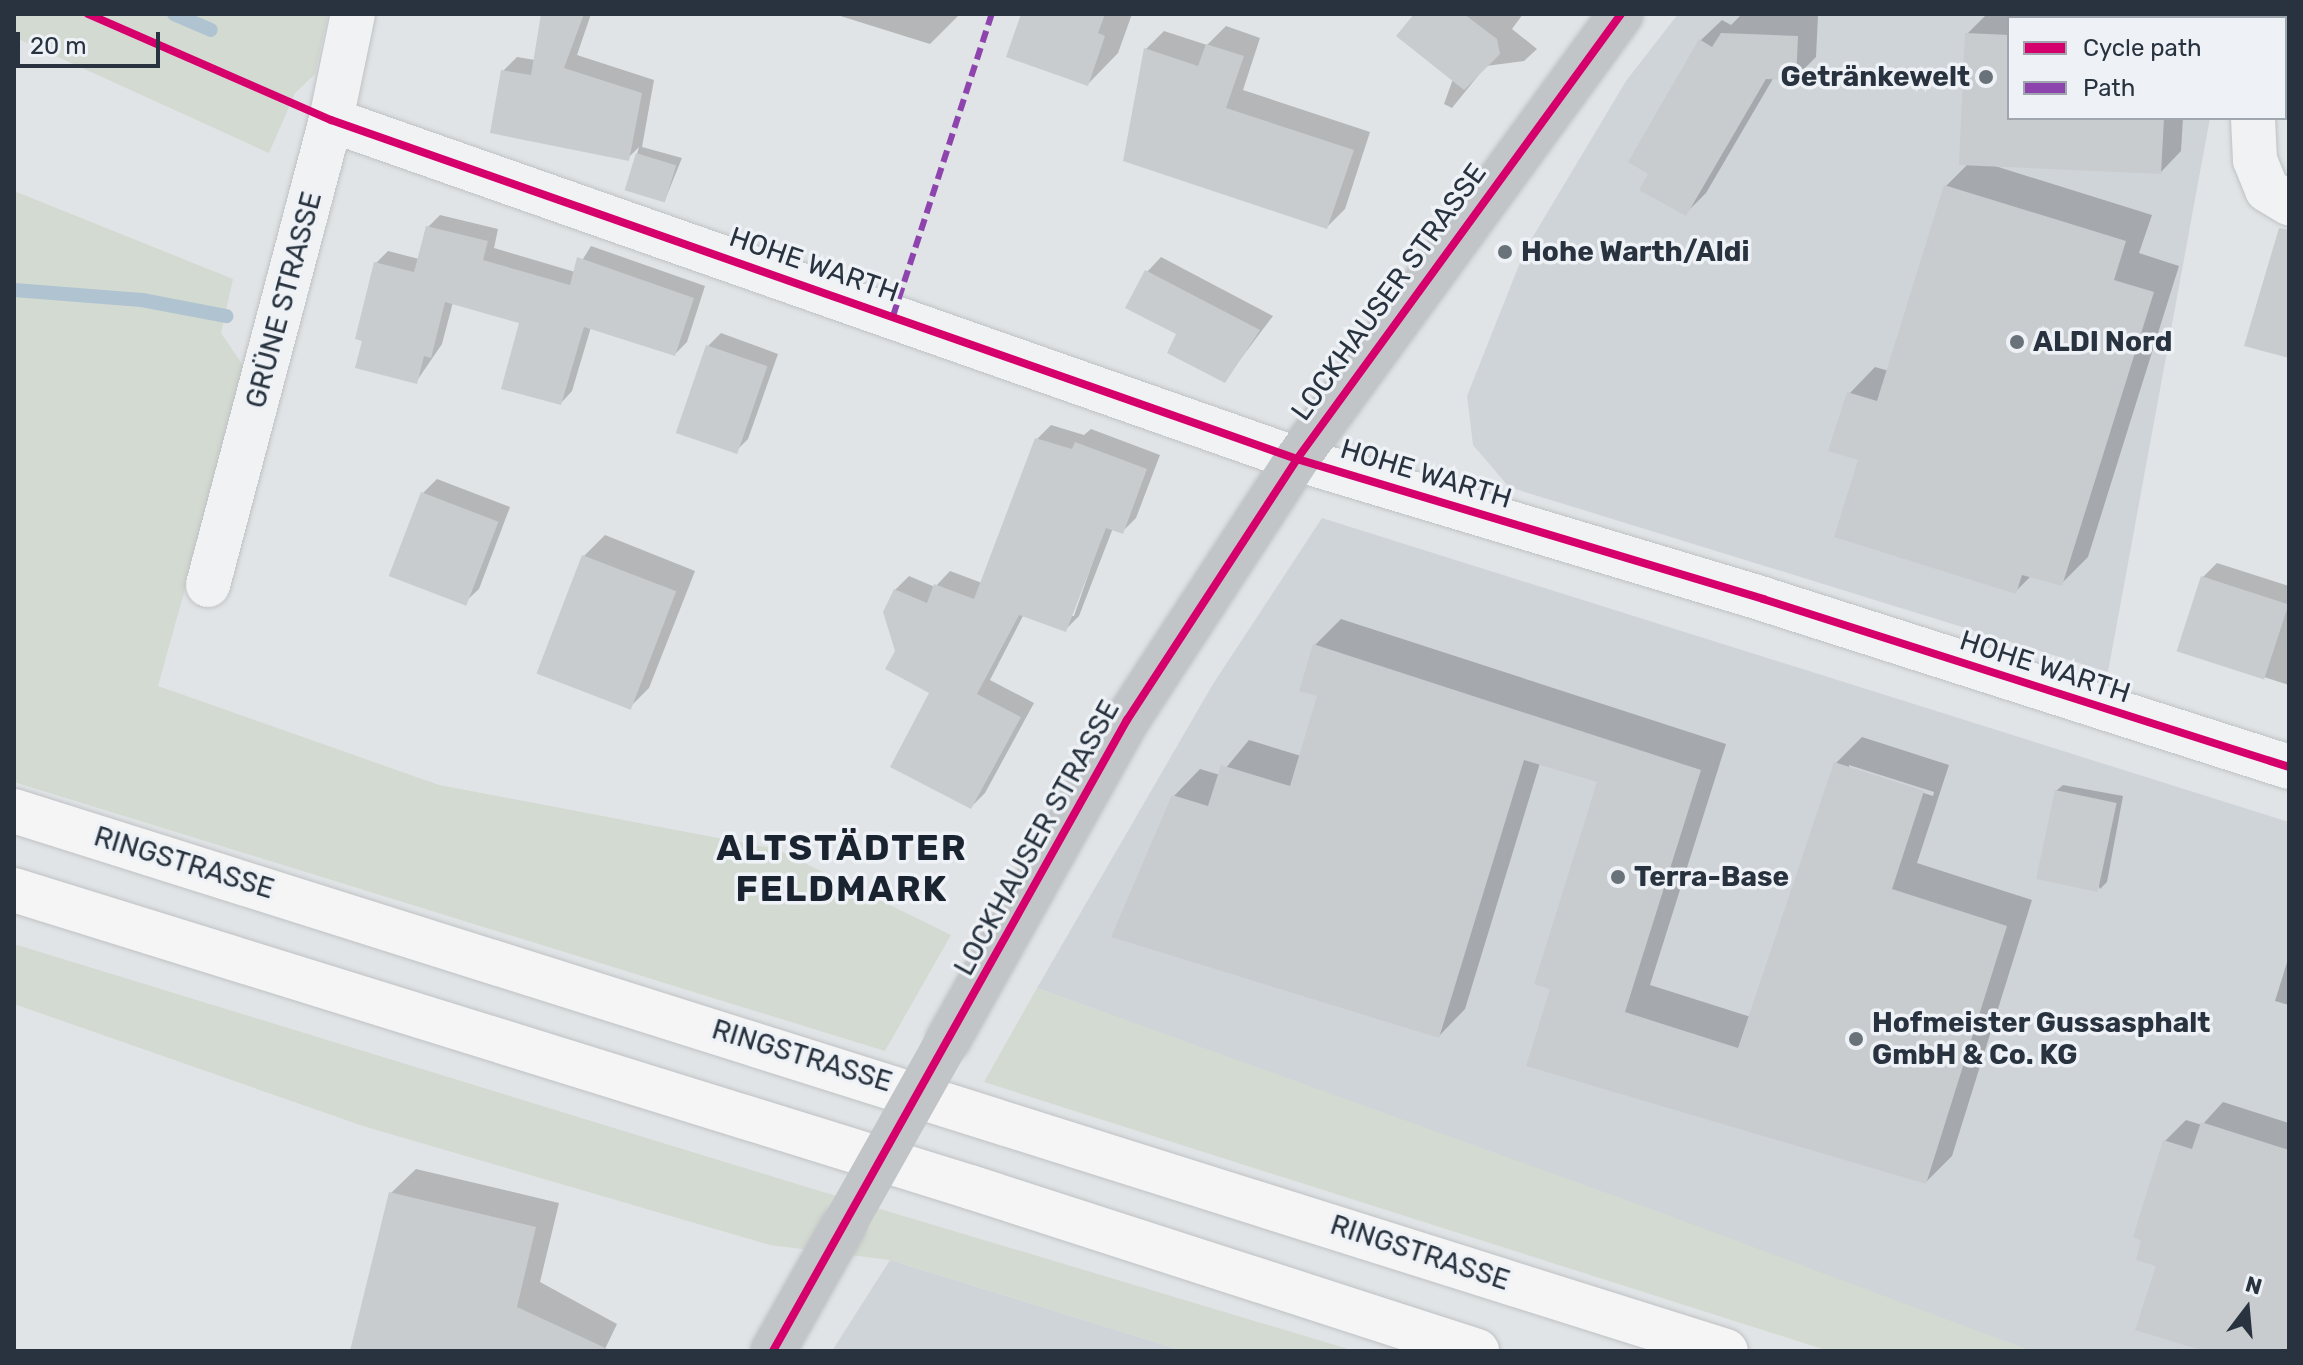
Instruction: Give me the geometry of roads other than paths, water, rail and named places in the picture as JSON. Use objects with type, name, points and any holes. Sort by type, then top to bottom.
[{"type":"highway","name":"RINGSTRASSE","points":[[14,811],[1726,1351]]},
{"type":"highway","points":[[14,890],[955,1182],[1477,1351]]},
{"type":"street","name":"GRÜNE STRASSE","points":[[208,585],[331,120],[353,14]]},
{"type":"street","name":"LOCKHAUSER STRASSE","points":[[773,1351],[1127,720],[1297,459],[1621,14]]},
{"type":"street","name":"HOHE WARTH","points":[[331,120],[1297,459],[1777,604],[2289,767]]},
{"type":"street","points":[[2254,139],[2267,190],[2289,203]]},
{"type":"waterway","points":[[174,14],[211,30]]},
{"type":"waterway","points":[[14,290],[142,300],[226,316]]},
{"type":"place","name":"Getränkewelt","points":[[1986,77]]},
{"type":"place","name":"Hohe Warth/Aldi","points":[[1505,252]]},
{"type":"place","name":"ALDI Nord","points":[[2017,342]]},
{"type":"place","name":"Terra-Base","points":[[1618,877]]},
{"type":"place","name":"Hofmeister Gussasphalt GmbH & Co. KG","points":[[1856,1039]]},
{"type":"district","name":"ALTSTÄDTER FELDMARK","points":[[842,868]]}]
